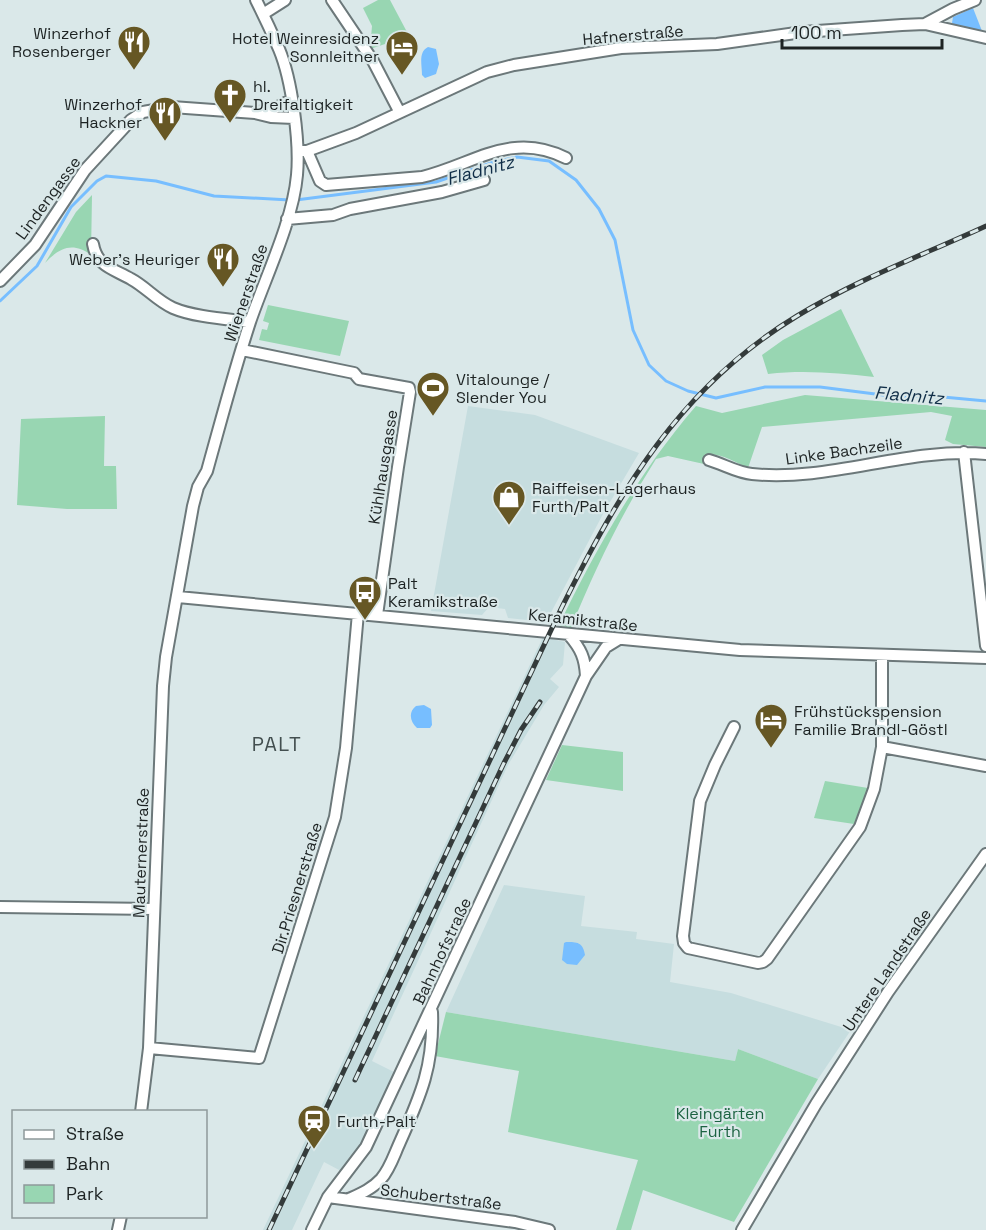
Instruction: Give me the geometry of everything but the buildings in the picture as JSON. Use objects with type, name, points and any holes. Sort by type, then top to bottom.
[{"type":"street","name":"Wienerstraße","points":[[178,597],[183,556],[198,487],[207,471],[250,322],[287,219],[302,151],[282,58],[256,0]]},
{"type":"street","points":[[263,14],[285,0]]},
{"type":"street","points":[[332,0],[373,61],[399,111]]},
{"type":"street","points":[[925,24],[952,9],[975,0]]},
{"type":"street","name":"Hafnerstraße","points":[[302,151],[356,133],[399,111],[488,72],[514,65],[621,48],[717,44],[803,32],[925,24],[986,38]]},
{"type":"street","name":"Lindengasse","points":[[255,113],[278,107],[291,100]]},
{"type":"street","name":"Lindengasse","points":[[0,281],[35,245],[84,170],[131,120],[143,112],[172,107],[294,118]]},
{"type":"street","points":[[302,151],[320,181],[326,185],[422,177],[474,157],[510,148],[552,151],[566,158]]},
{"type":"street","points":[[287,219],[333,215],[350,209],[442,192],[484,180]]},
{"type":"street","points":[[93,244],[97,258],[104,266],[133,279],[163,302],[175,308],[250,322]]},
{"type":"street","name":"Kühlhausgasse","points":[[242,350],[354,373],[359,379],[408,388],[410,392],[377,615]]},
{"type":"street","points":[[964,452],[986,646]]},
{"type":"street","name":"Linke Bachzeile","points":[[709,460],[749,474],[802,476],[903,458],[964,452],[986,454]]},
{"type":"street","name":"Keramikstraße","points":[[178,597],[740,650],[986,658]]},
{"type":"street","name":"Mauternerstraße","points":[[141,1110],[148,1048],[162,697],[166,657],[178,597]]},
{"type":"street","name":"Dir.Priesnerstraße","points":[[148,1048],[259,1058],[335,817],[346,748],[358,613]]},
{"type":"street","points":[[569,635],[582,650],[586,662],[586,676]]},
{"type":"street","name":"Bahnhofstraße","points":[[312,1230],[328,1197],[366,1147],[586,676],[606,647],[619,639]]},
{"type":"street","points":[[734,727],[700,801],[683,936],[688,948],[763,963],[860,827],[874,789],[882,747],[882,655]]},
{"type":"street","points":[[882,747],[986,766]]},
{"type":"street","name":"Untere Landstraße","points":[[742,1230],[816,1104],[888,992],[986,854]]},
{"type":"street","points":[[0,907],[154,909]]},
{"type":"street","points":[[349,1200],[366,1191],[384,1175],[415,1108],[432,1052],[431,1009]]},
{"type":"street","name":"Schubertstraße","points":[[328,1197],[515,1222],[549,1230]]},
{"type":"shaded area","points":[[468,406],[535,415],[639,453],[603,514],[546,622],[508,618],[505,609],[489,607],[482,615],[431,611]]},
{"type":"shaded area","points":[[543,637],[565,642],[563,665],[550,679],[559,687],[544,705],[508,765],[372,1061],[396,1073],[363,1142],[341,1171],[324,1162],[292,1230],[263,1230]]},
{"type":"shaded area","points":[[504,885],[585,896],[581,926],[637,932],[636,939],[674,944],[670,982],[731,993],[851,1030],[818,1079],[738,1049],[735,1061],[446,1012]]},
{"type":"green space","points":[[378,0],[390,0],[407,32],[400,39],[370,49],[372,26],[363,8]]},
{"type":"green space","points":[[92,195],[91,255],[78,249],[67,248],[56,253],[45,263],[76,212]]},
{"type":"green space","points":[[268,305],[349,321],[340,356],[259,340],[262,329],[267,330],[269,323],[263,321]]},
{"type":"green space","points":[[841,309],[874,377],[821,372],[768,374],[762,355],[783,340]]},
{"type":"green space","points":[[805,395],[986,410],[986,447],[953,444],[945,440],[952,416],[931,412],[762,427],[748,468],[715,454],[704,455],[704,464],[668,456],[656,459],[610,542],[571,628],[559,625],[620,511],[656,457],[696,406],[722,413]]},
{"type":"green space","points":[[105,416],[104,466],[116,466],[117,509],[67,509],[17,505],[21,419]]},
{"type":"green space","points":[[562,745],[623,752],[623,791],[546,780]]},
{"type":"green space","points":[[825,781],[868,788],[854,824],[814,818]]},
{"type":"green space","name":"Kleingärten Furth","points":[[446,1012],[735,1061],[738,1049],[818,1079],[734,1222],[643,1190],[631,1230],[616,1230],[638,1160],[508,1132],[519,1071],[435,1056]]},
{"type":"water","points":[[973,8],[982,31],[952,23],[953,17]]},
{"type":"water","points":[[428,47],[436,49],[439,64],[436,74],[425,78],[422,75],[421,59]]},
{"type":"water","points":[[424,705],[431,709],[432,725],[430,728],[417,728],[411,720],[411,714],[416,706]]},
{"type":"water","points":[[566,942],[576,943],[583,947],[585,955],[577,965],[567,964],[562,960]]},
{"type":"waterway","name":"Fladnitz","points":[[296,200],[436,182],[494,162],[517,157],[549,161],[576,180],[599,209],[615,240],[633,330],[649,365],[666,381],[688,391],[716,398],[765,387],[820,387],[891,396],[986,401]]},
{"type":"waterway","name":"Fladnitz","points":[[0,301],[37,266],[71,207],[97,181],[106,176],[156,181],[214,196],[290,200]]},
{"type":"railway","points":[[269,1230],[561,609],[606,523],[657,444],[686,409],[719,375],[756,344],[797,316],[866,279],[986,226]]},
{"type":"railway","points":[[355,1080],[504,763],[521,730],[540,702]]},
{"type":"place","name":"Winzerhof Rosenberger","points":[[134,71]]},
{"type":"place","name":"Hotel Weinresidenz Sonnleitner","points":[[402,76]]},
{"type":"place","name":"hl. Dreifaltigkeit","points":[[230,124]]},
{"type":"place","name":"Winzerhof Hackner","points":[[165,142]]},
{"type":"place","name":"Weber's Heuriger","points":[[223,288]]},
{"type":"place","name":"Vitalounge / Slender You","points":[[433,417]]},
{"type":"place","name":"Raiffeisen-Lagerhaus Furth/Palt","points":[[509,526]]},
{"type":"place","name":"Palt Keramikstraße","points":[[365,621]]},
{"type":"place","name":"Frühstückspension Familie Brandl-Göstl","points":[[771,749]]},
{"type":"place","name":"Furth-Palt","points":[[314,1150]]},
{"type":"district","name":"PALT","points":[[277,744]]}]
